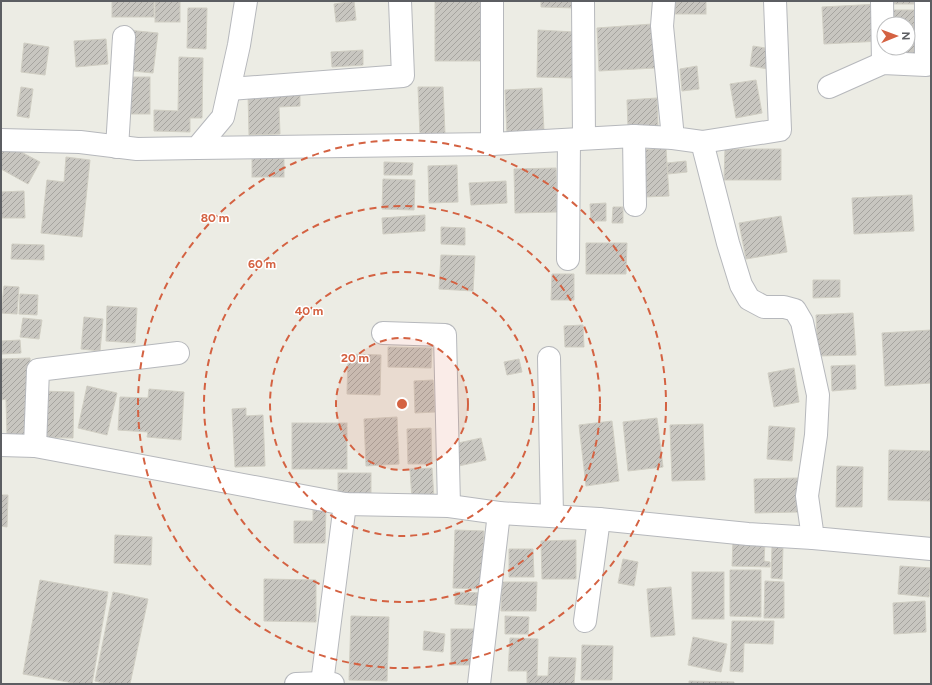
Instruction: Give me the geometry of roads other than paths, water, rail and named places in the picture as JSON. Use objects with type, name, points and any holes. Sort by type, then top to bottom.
[{"type":"street","points":[[197,148],[224,117],[239,46],[246,1]]},
{"type":"street","points":[[230,89],[403,76],[400,1]]},
{"type":"street","points":[[492,1],[492,144]]},
{"type":"street","points":[[568,259],[577,139],[583,1]]},
{"type":"street","points":[[664,1],[662,26],[673,138]]},
{"type":"street","points":[[1,140],[80,142],[137,149],[492,144],[634,136],[673,138],[702,142],[780,130],[775,1]]},
{"type":"street","points":[[882,1],[883,62]]},
{"type":"street","points":[[829,87],[883,62],[926,65],[926,1]]},
{"type":"street","points":[[117,147],[124,37]]},
{"type":"street","points":[[634,136],[635,205]]},
{"type":"street","points":[[702,142],[728,243],[744,289],[749,298],[764,307],[784,307],[795,310],[802,322],[818,395],[816,435],[807,496],[813,538]]},
{"type":"street","points":[[383,333],[445,335],[449,506]]},
{"type":"street","points":[[36,446],[38,370],[178,353]]},
{"type":"street","points":[[549,358],[552,516]]},
{"type":"street","points":[[1,445],[36,446],[345,504],[449,506],[499,513],[599,519],[740,533],[931,549]]},
{"type":"street","points":[[296,684],[327,683],[345,504]]},
{"type":"street","points":[[479,684],[499,513]]},
{"type":"street","points":[[586,621],[599,519]]}]
